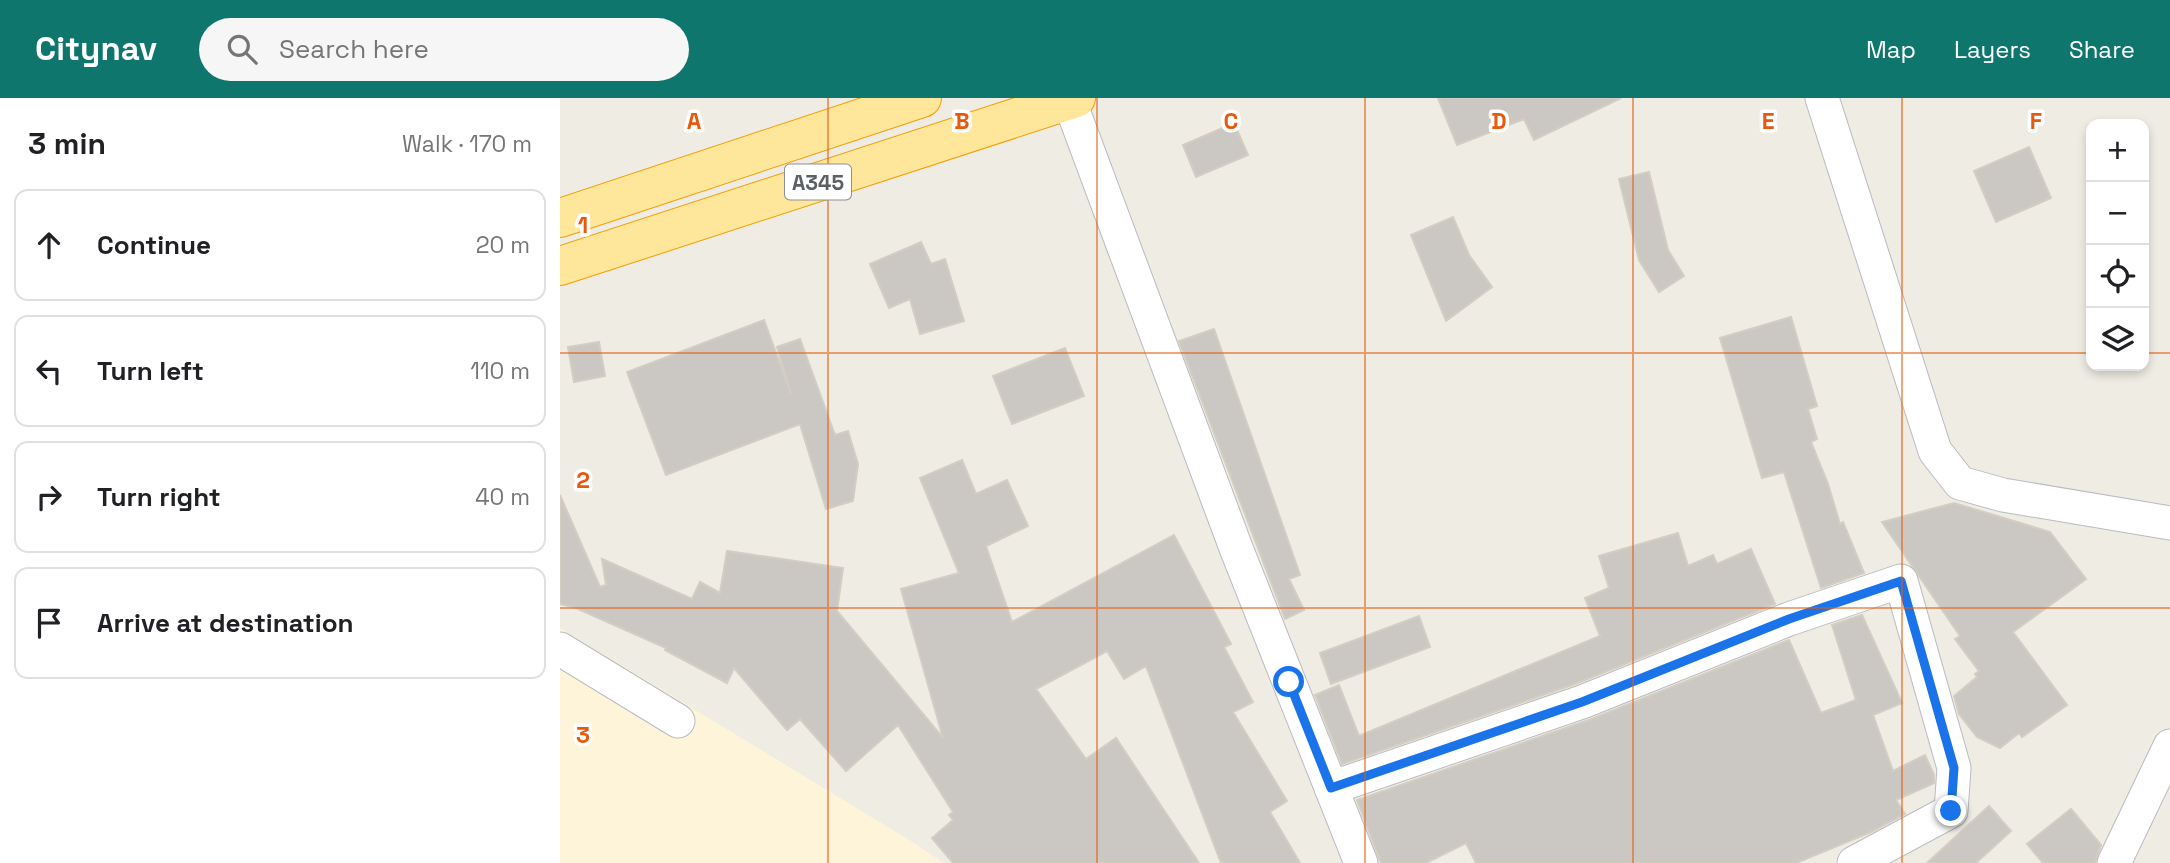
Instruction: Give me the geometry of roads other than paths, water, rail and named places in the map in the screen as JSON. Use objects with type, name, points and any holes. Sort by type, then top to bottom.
[{"type":"highway","name":"A345","points":[[560,218],[922,98]]},
{"type":"highway","name":"A345","points":[[560,267],[1072,99]]},
{"type":"street","points":[[1822,98],[1935,451],[1959,483],[2003,495],[2170,523]]},
{"type":"street","points":[[1072,99],[1236,548],[1361,863]]},
{"type":"street","points":[[1331,788],[1582,702],[1789,619],[1901,581],[1954,768],[1951,811],[1854,863]]},
{"type":"street","points":[[560,649],[678,721]]},
{"type":"street","points":[[2114,863],[2170,746]]}]
